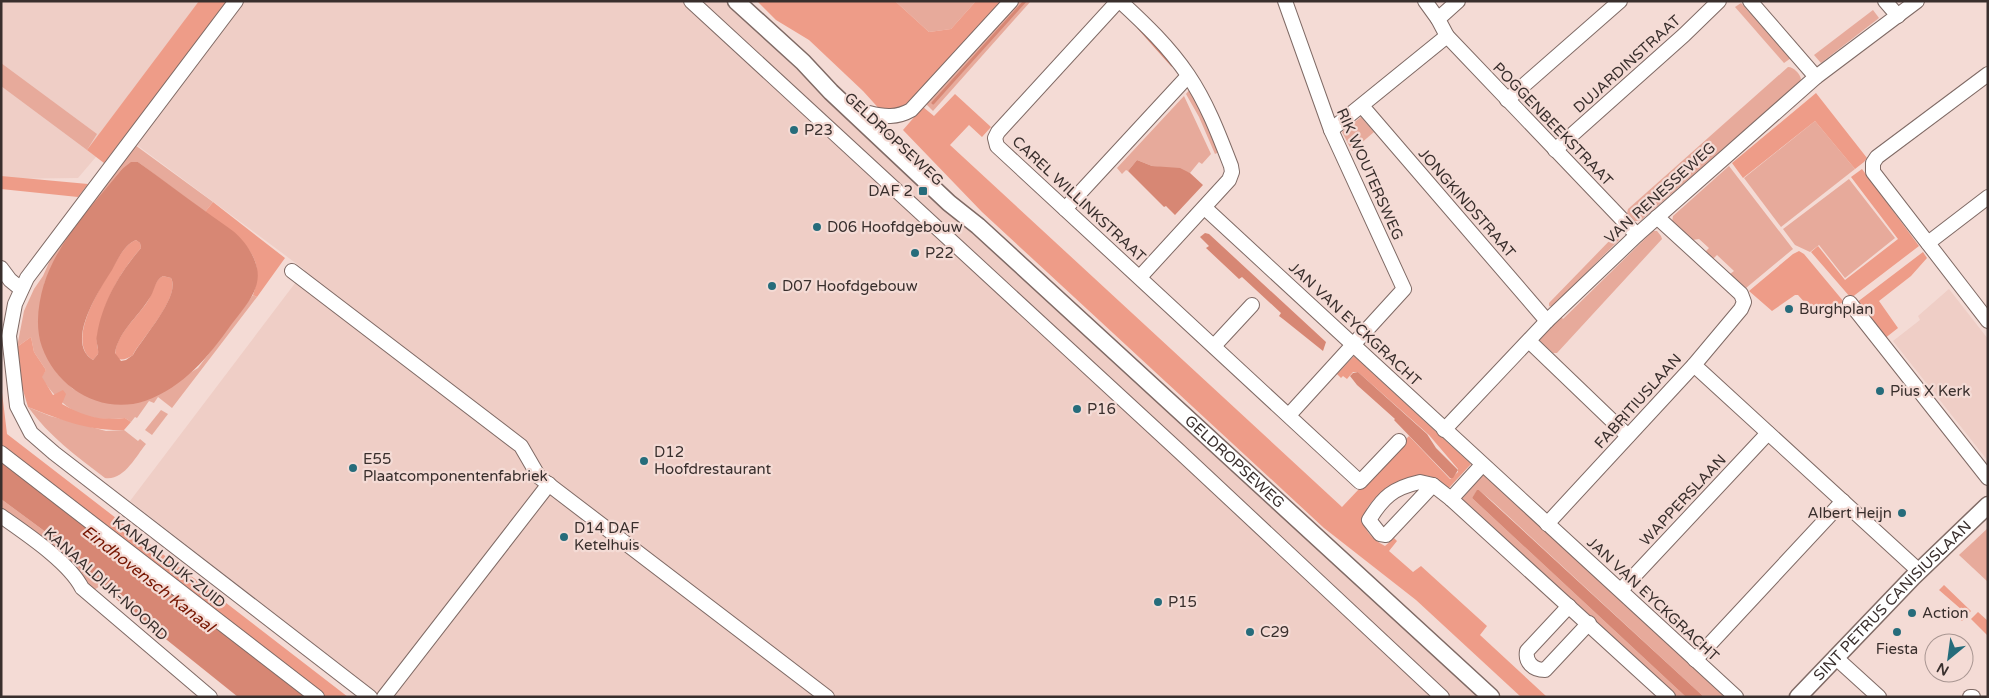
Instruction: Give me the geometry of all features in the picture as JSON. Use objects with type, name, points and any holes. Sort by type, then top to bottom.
[{"type":"main road","name":"GELDROPSEWEG","points":[[736,1],[803,62],[831,92],[937,191],[978,226],[1492,697]]},
{"type":"main road","name":"GELDROPSEWEG","points":[[803,62],[837,86],[869,113],[955,197],[978,226]]},
{"type":"main road","name":"SINT PETRUS CANISIUSLAAN","points":[[1798,697],[1920,571],[1988,505]]},
{"type":"street","points":[[236,1],[45,252],[21,289],[15,304],[9,336],[17,406],[31,433],[54,453],[370,697]]},
{"type":"street","points":[[691,1],[1179,451],[1442,697]]},
{"type":"street","points":[[869,113],[898,116],[904,114],[920,102],[1011,1]]},
{"type":"street","points":[[1119,1],[1153,32],[1188,76],[1214,125],[1232,172],[1229,180],[1205,208],[1140,277]]},
{"type":"street","name":"CAREL WILLINKSTRAAT","points":[[1119,1],[998,132],[995,138],[998,146],[1360,482],[1399,441]]},
{"type":"street","name":"RIK WOUTERSWEG","points":[[1285,1],[1331,130],[1404,289],[1354,344]]},
{"type":"street","name":"POGGENBEEKSTRAAT","points":[[1425,1],[1438,19],[1446,36],[1637,235]]},
{"type":"street","points":[[1438,19],[1458,1]]},
{"type":"street","points":[[1507,100],[1620,1]]},
{"type":"street","name":"DUJARDINSTRAAT","points":[[1555,150],[1684,35],[1719,1]]},
{"type":"street","points":[[1750,1],[1816,77]]},
{"type":"street","points":[[1885,1],[1898,16]]},
{"type":"street","name":"VAN RENESSEWEG","points":[[1444,430],[1547,321],[1637,235],[1816,77],[1917,1]]},
{"type":"street","points":[[1331,130],[1446,36]]},
{"type":"street","points":[[1988,74],[1877,157],[1873,163],[1874,172],[1988,321]]},
{"type":"street","points":[[1065,209],[1188,76]]},
{"type":"street","name":"JONGKINDSTRAAT","points":[[1362,106],[1547,321]]},
{"type":"street","points":[[1928,243],[1988,197]]},
{"type":"street","name":"JAN VAN EYCKGRACHT","points":[[1205,208],[1736,697]]},
{"type":"street","name":"FABRITIUSLAAN","points":[[1547,524],[1694,365],[1741,310],[1744,302],[1741,294],[1657,217]]},
{"type":"street","points":[[1,268],[10,280],[21,289]]},
{"type":"street","points":[[292,271],[521,446],[539,477],[827,697]]},
{"type":"street","points":[[1850,303],[1988,478]]},
{"type":"street","points":[[1214,346],[1252,304]]},
{"type":"street","points":[[1529,342],[1628,436]]},
{"type":"street","points":[[1289,415],[1354,344]]},
{"type":"street","points":[[1694,365],[1920,571]]},
{"type":"street","name":"WAPPERSLAAN","points":[[1621,590],[1768,433]]},
{"type":"street","name":"KANAALDIJK-ZUID","points":[[1,453],[317,697]]},
{"type":"street","points":[[1451,499],[1482,465]]},
{"type":"street","points":[[1433,485],[1386,536],[1380,534],[1369,520],[1380,501],[1399,489],[1420,482],[1433,485],[1589,623],[1668,697]]},
{"type":"street","points":[[384,697],[549,484]]},
{"type":"street","points":[[1695,660],[1842,501]]},
{"type":"street","name":"KANAALDIJK-NOORD","points":[[1,516],[43,547],[78,580],[82,588],[210,697]]},
{"type":"street","points":[[1569,606],[1527,651],[1526,658],[1528,663],[1534,668],[1545,670],[1589,623]]},
{"type":"street","points":[[1836,657],[1880,697]]},
{"type":"shaded area","points":[[1,1],[726,1],[847,118],[1127,375],[1366,590],[1478,697],[382,697],[130,501],[305,270],[118,131],[78,178],[1,179]]},
{"type":"shaded area","points":[[199,1],[228,1],[104,163],[87,150]]},
{"type":"shaded area","points":[[757,1],[895,1],[929,32],[951,29],[976,1],[1004,1],[911,104],[883,113],[863,91],[809,40],[776,20]]},
{"type":"shaded area","points":[[895,1],[976,1],[951,29],[929,32]]},
{"type":"shaded area","points":[[1017,1],[1031,1],[933,111],[926,104]]},
{"type":"shaded area","points":[[1741,3],[1791,58],[1784,63],[1735,7]]},
{"type":"shaded area","points":[[1873,10],[1879,18],[1821,63],[1814,55]]},
{"type":"shaded area","points":[[1,63],[97,134],[87,150],[1,86]]},
{"type":"shaded area","points":[[1788,67],[1798,73],[1801,79],[1799,83],[1640,221],[1634,221],[1627,213],[1628,209]]},
{"type":"shaded area","points":[[1190,89],[1221,151],[1215,154],[1199,117],[1186,94]]},
{"type":"shaded area","points":[[1816,93],[1867,158],[1864,162],[1855,169],[1815,121],[1743,178],[1732,163]]},
{"type":"shaded area","points":[[955,94],[991,127],[982,137],[969,125],[950,145],[1342,507],[1409,436],[1450,479],[1458,472],[1458,469],[1429,435],[1358,372],[1353,372],[1347,379],[1343,376],[1341,378],[1337,374],[1354,356],[1471,464],[1448,489],[1439,481],[1429,476],[1414,477],[1394,485],[1374,499],[1367,508],[1364,517],[1365,527],[1372,537],[1385,546],[1394,538],[1397,541],[1389,551],[1413,572],[1421,566],[1487,626],[1480,635],[1547,697],[1521,697],[1416,600],[1324,528],[982,212],[903,130],[923,107],[934,116]]},
{"type":"shaded area","points":[[1184,96],[1211,154],[1202,164],[1199,162],[1190,173],[1152,166],[1137,160],[1128,171],[1126,170],[1122,174],[1117,168]]},
{"type":"shaded area","points":[[1361,117],[1374,132],[1352,151],[1342,132]]},
{"type":"shaded area","points":[[1815,121],[1855,169],[1781,227],[1744,178]]},
{"type":"shaded area","points":[[135,145],[213,202],[205,212],[138,162],[122,169],[60,250],[44,284],[57,373],[73,389],[120,404],[144,401],[198,368],[253,295],[257,297],[172,408],[158,397],[154,403],[149,401],[137,418],[135,417],[131,422],[125,418],[111,419],[86,416],[66,406],[41,377],[46,370],[34,352],[31,337],[17,347],[24,311],[51,258]]},
{"type":"shaded area","points":[[1729,166],[1793,249],[1746,288],[1730,274],[1734,271],[1717,255],[1713,259],[1705,252],[1709,248],[1699,239],[1693,240],[1672,222],[1673,216]]},
{"type":"shaded area","points":[[1862,169],[1919,246],[1851,298],[1811,252],[1818,246],[1845,280],[1898,239],[1851,177]]},
{"type":"shaded area","points":[[1,176],[88,184],[78,197],[1,189]]},
{"type":"shaded area","points":[[1849,179],[1895,238],[1845,278],[1819,245],[1810,252],[1795,245],[1783,229]]},
{"type":"shaded area","points":[[213,202],[285,258],[257,297],[253,295],[257,276],[253,256],[231,231],[205,212]]},
{"type":"shaded area","points":[[1653,231],[1657,231],[1662,239],[1557,353],[1553,353],[1539,340],[1560,316],[1563,319]]},
{"type":"shaded area","points":[[1616,234],[1620,236],[1619,240],[1552,307],[1549,306],[1549,303]]},
{"type":"shaded area","points":[[136,240],[140,243],[141,248],[125,268],[112,290],[99,326],[97,339],[98,354],[93,360],[85,352],[82,341],[87,315],[119,257],[128,245]]},
{"type":"shaded area","points":[[1799,251],[1804,254],[1844,302],[1815,314],[1798,295],[1795,295],[1772,311],[1749,291]]},
{"type":"shaded area","points":[[1923,252],[1927,258],[1911,276],[1879,301],[1898,328],[1884,339],[1856,303]]},
{"type":"shaded area","points":[[163,276],[171,278],[173,286],[166,306],[133,355],[126,359],[118,358],[115,353],[122,334],[145,305],[156,283]]},
{"type":"shaded area","points":[[1949,289],[1988,339],[1988,461],[1893,341],[1920,320],[1918,316]]},
{"type":"shaded area","points":[[31,337],[34,352],[46,370],[42,377],[53,395],[63,390],[66,394],[62,404],[77,412],[99,418],[125,418],[131,422],[124,430],[87,427],[28,407],[20,380],[17,347]]},
{"type":"shaded area","points":[[1,384],[7,434],[348,697],[324,697],[1,449]]},
{"type":"shaded area","points":[[28,407],[50,416],[106,431],[124,430],[138,441],[140,439],[146,444],[124,472],[112,478],[105,478],[54,437]]},
{"type":"shaded area","points":[[161,410],[168,414],[152,435],[145,430]]},
{"type":"shaded area","points":[[1484,474],[1727,697],[1704,697],[1493,502],[1479,490],[1477,491],[1472,498],[1686,697],[1672,697],[1460,501]]},
{"type":"shaded area","points":[[1,499],[66,547],[74,556],[81,571],[100,586],[94,590],[46,543],[1,509]]},
{"type":"shaded area","points":[[1988,528],[1988,582],[1959,555]]},
{"type":"shaded area","points":[[1944,585],[1971,611],[1962,621],[1956,616],[1962,610],[1939,590]]},
{"type":"shaded area","points":[[1978,612],[1988,621],[1988,636],[1971,619]]},
{"type":"water","points":[[1137,160],[1152,166],[1180,168],[1190,173],[1203,185],[1175,215],[1166,206],[1164,207],[1128,171]]},
{"type":"water","points":[[131,162],[138,162],[233,231],[245,243],[251,253],[256,263],[258,276],[257,284],[246,306],[194,370],[172,388],[145,401],[113,404],[97,401],[83,395],[58,375],[42,347],[38,316],[44,284],[58,252],[78,223],[122,169]],"holes":[[[136,240],[140,243],[141,248],[119,278],[103,311],[97,338],[98,354],[93,360],[85,352],[82,341],[87,316],[93,302],[122,253],[128,245]],[[163,276],[171,278],[173,286],[166,306],[133,355],[121,361],[115,353],[120,338],[129,324],[145,306],[158,281]]]},
{"type":"water","points":[[1205,233],[1209,234],[1326,342],[1323,351],[1279,316],[1281,313],[1242,277],[1239,279],[1206,248],[1209,246],[1200,237]]},
{"type":"water","points":[[1358,372],[1427,434],[1436,448],[1458,470],[1453,478],[1450,478],[1395,419],[1357,385],[1350,376]]},
{"type":"water","name":"Eindhovensch Kanaal","points":[[1,462],[305,697],[238,697],[81,571],[74,556],[66,547],[1,499]]},
{"type":"water","points":[[1477,490],[1704,697],[1686,697],[1472,498]]},
{"type":"waterway","points":[[933,103],[1025,1]]},
{"type":"waterway","points":[[1139,28],[1172,65]]},
{"type":"place","name":"P23","points":[[794,130]]},
{"type":"place","name":"DAF 2","points":[[923,191]]},
{"type":"place","name":"D06 Hoofdgebouw","points":[[817,227]]},
{"type":"place","name":"P22","points":[[915,253]]},
{"type":"place","name":"D07 Hoofdgebouw","points":[[772,286]]},
{"type":"place","name":"Burghplan","points":[[1789,309]]},
{"type":"place","name":"Pius X Kerk","points":[[1880,391]]},
{"type":"place","name":"P16","points":[[1077,409]]},
{"type":"place","name":"D12 Hoofdrestaurant","points":[[644,461]]},
{"type":"place","name":"E55 Plaatcomponentenfabriek","points":[[353,468]]},
{"type":"place","name":"Albert Heijn","points":[[1902,513]]},
{"type":"place","name":"D14 DAF Ketelhuis","points":[[564,537]]},
{"type":"place","name":"P15","points":[[1158,602]]},
{"type":"place","name":"Action","points":[[1912,613]]},
{"type":"place","name":"C29","points":[[1250,632]]},
{"type":"place","name":"Fiesta","points":[[1897,632]]}]
